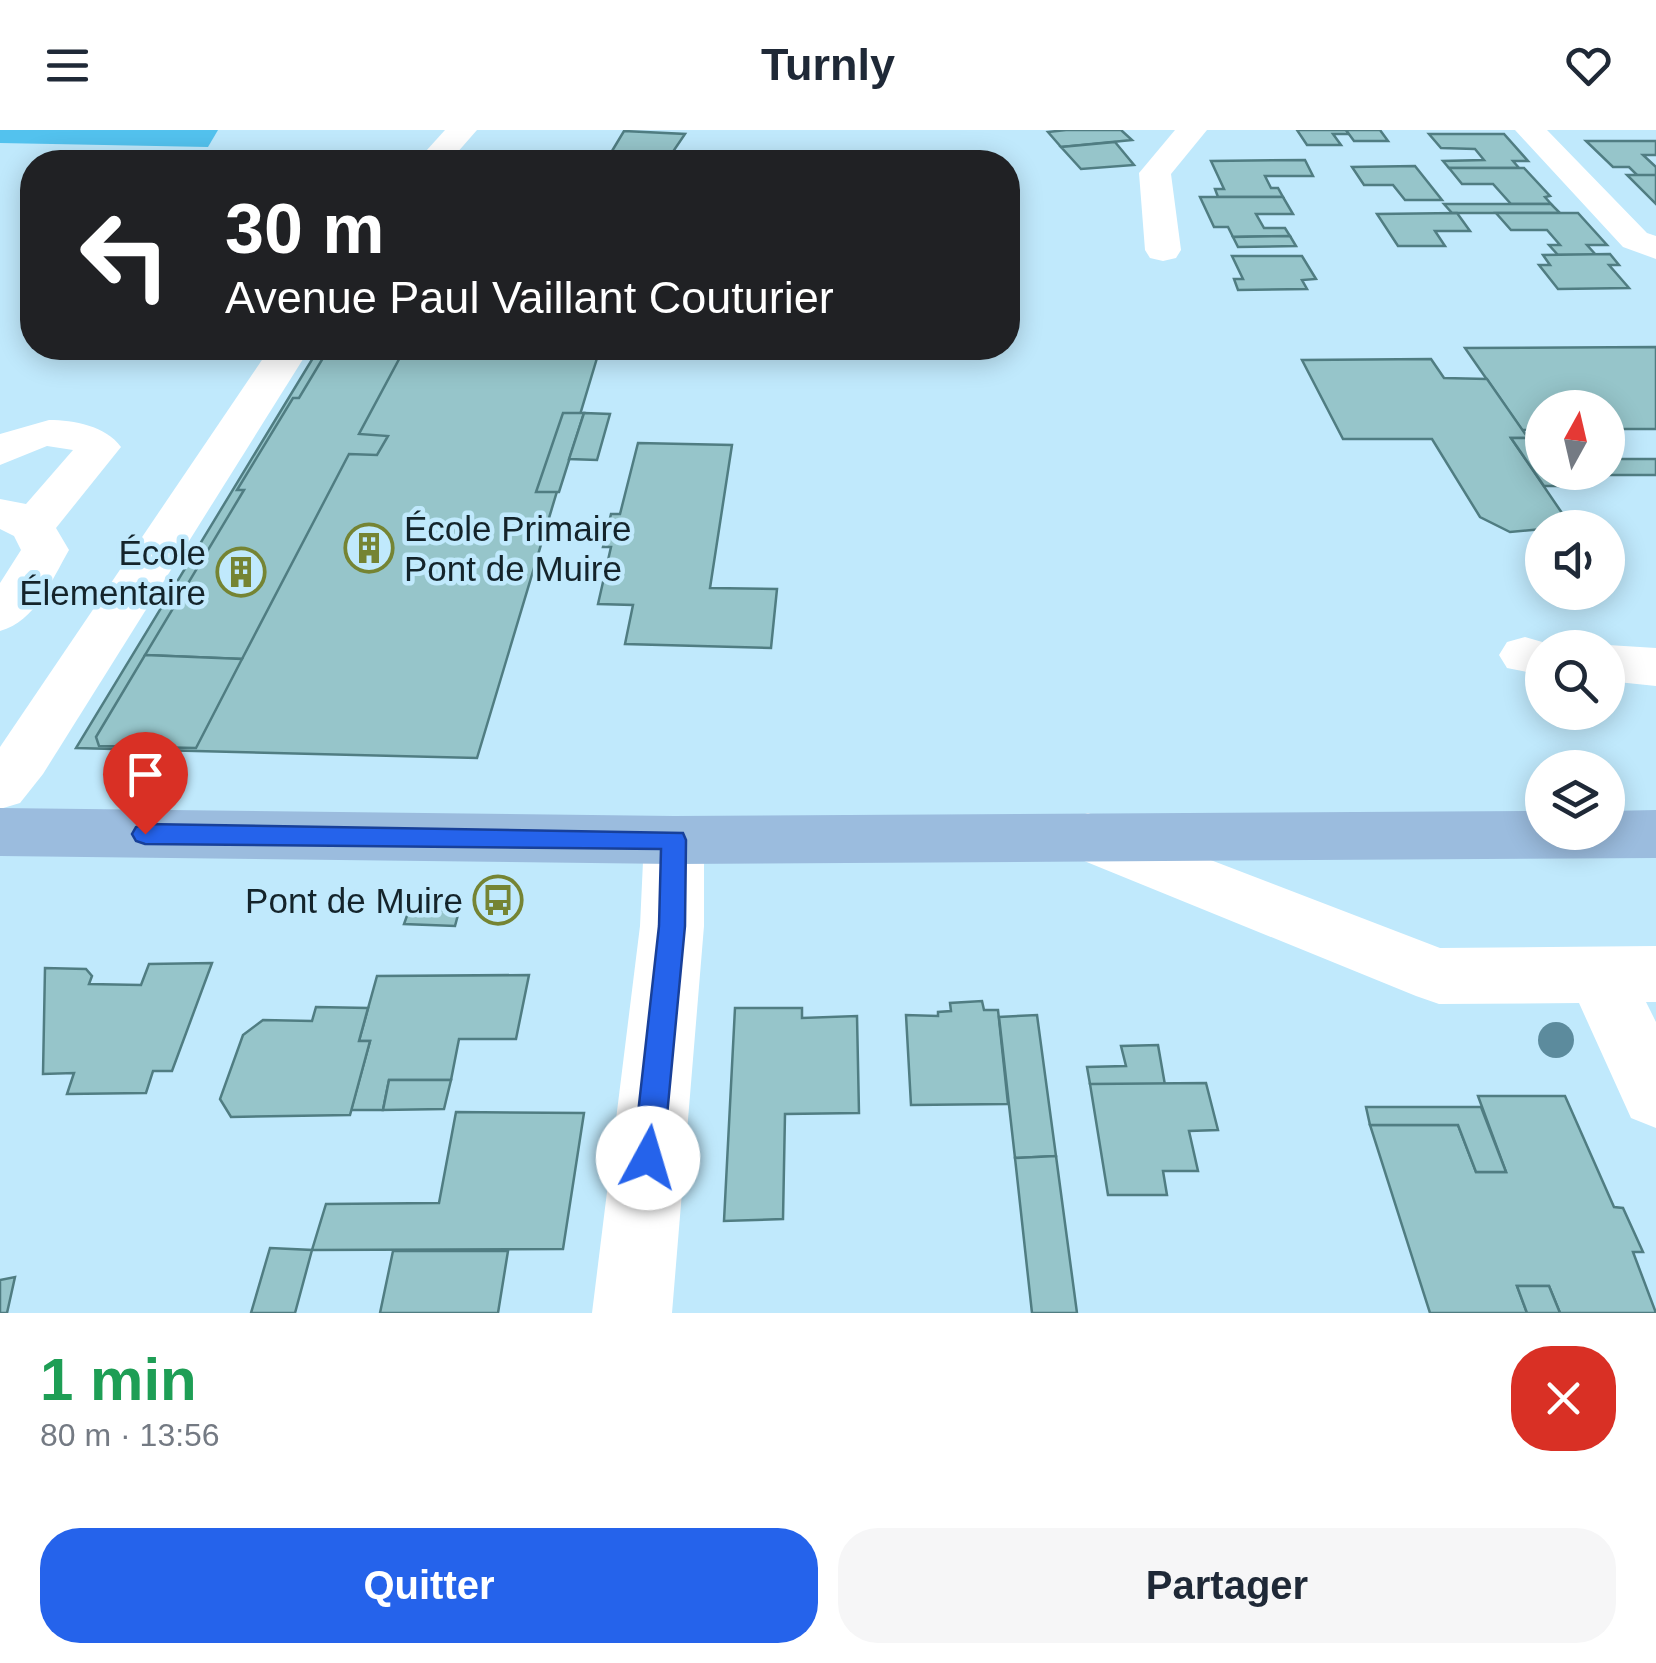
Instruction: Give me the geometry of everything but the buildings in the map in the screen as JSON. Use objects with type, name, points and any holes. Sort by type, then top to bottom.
[{"type":"main road","points":[[0,832],[674,840],[1656,834]]},
{"type":"street","points":[[443,150],[462,130]]},
{"type":"street","points":[[1163,250],[1155,173],[1192,130]]},
{"type":"street","points":[[1530,130],[1636,240],[1656,248]]},
{"type":"street","points":[[0,787],[23,759],[282,360]]},
{"type":"street","points":[[0,452],[20,440],[47,432],[76,433],[99,447],[16,518],[46,550],[20,592],[0,614]]},
{"type":"street","points":[[1625,665],[1656,668]]},
{"type":"street","points":[[1088,837],[1439,976],[1627,974],[1656,1096]]},
{"type":"street","points":[[632,1313],[672,926],[674,840]]},
{"type":"shaded area","points":[[0,130],[218,130],[208,147],[0,143]]},
{"type":"place","name":"École Primaire Pont de Muire","points":[[369,548]]},
{"type":"place","name":"École Élementaire","points":[[241,572]]},
{"type":"place","name":"Pont de Muire","points":[[498,900]]},
{"type":"route","points":[[145,834],[674,840],[672,926],[648,1158]]}]
